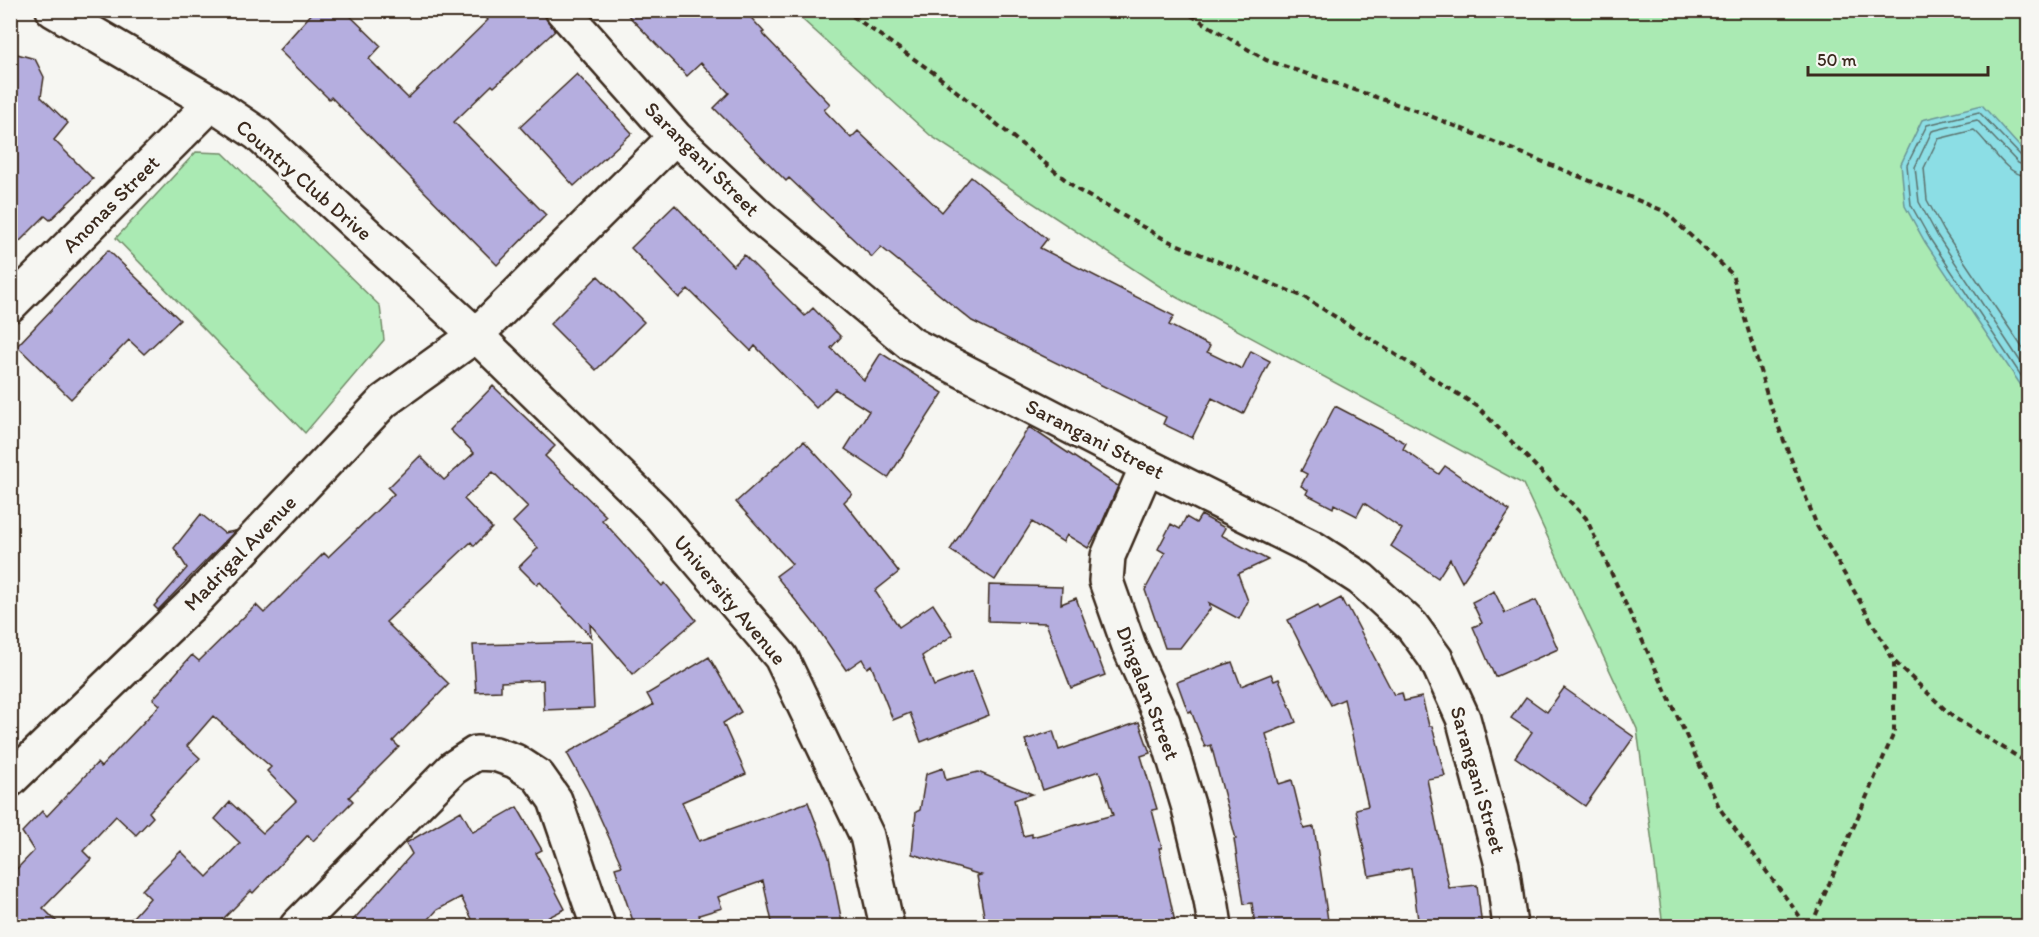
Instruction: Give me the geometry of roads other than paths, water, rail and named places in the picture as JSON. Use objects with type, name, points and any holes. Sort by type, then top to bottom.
[{"type":"street","name":"Country Club Drive","points":[[53,10],[212,104],[258,134],[476,335]]},
{"type":"street","name":"Sarangani Street","points":[[562,10],[675,137],[760,217],[911,344],[1313,548],[1361,579],[1412,626],[1436,659],[1463,718],[1503,865],[1510,927]]},
{"type":"street","name":"Anonas Street","points":[[10,305],[212,104]]},
{"type":"street","name":"Madrigal Avenue","points":[[10,780],[195,601],[384,401],[476,335],[675,137]]},
{"type":"street","name":"University Avenue","points":[[476,335],[657,512],[781,657],[867,836],[887,927]]},
{"type":"street","name":"Dingalan Street","points":[[1148,466],[1108,556],[1106,581],[1129,646],[1166,733],[1189,808],[1211,900],[1215,927]]},
{"type":"street","points":[[303,924],[453,768],[476,753],[495,754],[515,761],[538,776],[555,800],[598,927]]},
{"type":"water","points":[[1982,105],[2028,156],[2028,396],[1925,242],[1905,206],[1901,164],[1922,120]]}]
